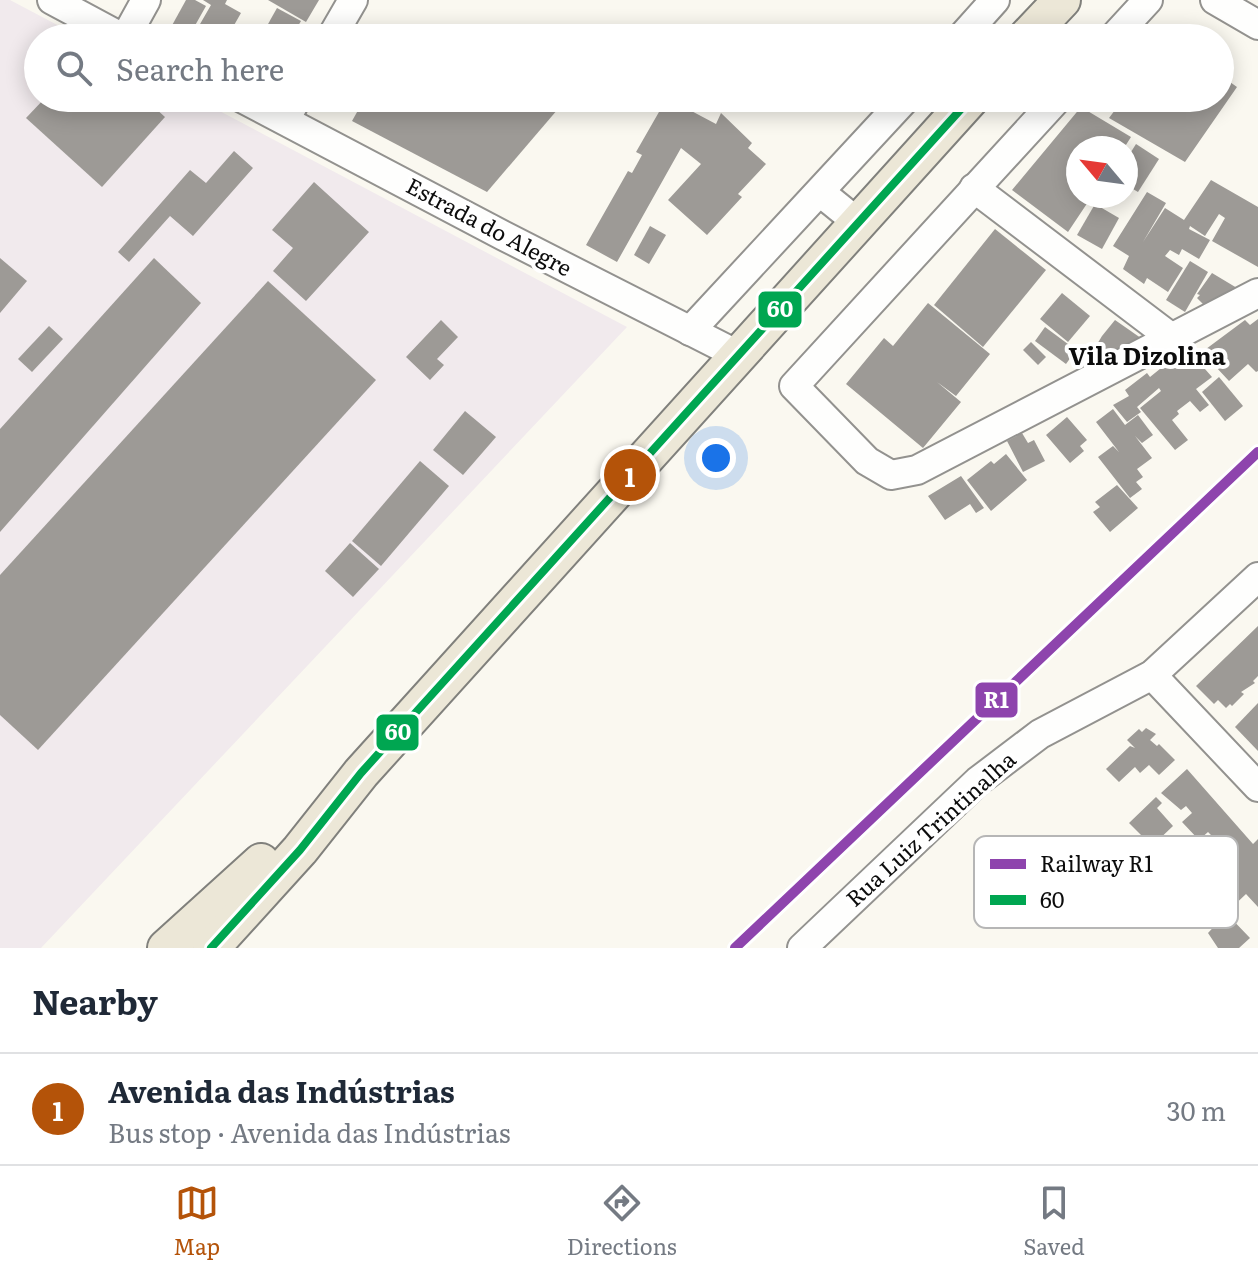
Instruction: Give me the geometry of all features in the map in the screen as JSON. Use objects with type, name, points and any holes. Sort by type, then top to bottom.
[{"type":"main road","points":[[1039,24],[1062,0]]},
{"type":"main road","points":[[211,948],[300,850],[361,773],[958,112]]},
{"type":"main road","points":[[166,948],[361,773]]},
{"type":"street","points":[[52,0],[91,11],[107,24]]},
{"type":"street","points":[[132,24],[146,0]]},
{"type":"street","points":[[339,24],[353,0]]},
{"type":"street","points":[[974,24],[995,0]]},
{"type":"street","points":[[1126,24],[1148,0]]},
{"type":"street","points":[[1215,0],[1258,25]]},
{"type":"street","name":"Estrada do Alegre","points":[[296,112],[738,355]]},
{"type":"street","points":[[690,331],[893,112]]},
{"type":"street","points":[[1045,112],[794,386],[867,461],[891,475],[917,470],[1258,293]]},
{"type":"street","points":[[974,188],[1173,339]]},
{"type":"street","points":[[820,192],[857,222]]},
{"type":"street","name":"Rua Luiz Trintinalha","points":[[802,948],[978,781],[1040,734],[1152,675],[1258,577]]},
{"type":"street","points":[[1152,675],[1258,787]]},
{"type":"shaded area","points":[[0,0],[10,0],[55,24],[24,24],[24,112],[221,112],[627,327],[41,948],[0,948]]},
{"type":"building","points":[[186,0],[195,0],[206,6],[196,24],[173,24]]},
{"type":"building","points":[[203,0],[227,0],[225,4],[241,13],[235,24],[200,24],[211,5]]},
{"type":"building","points":[[268,0],[319,0],[306,22]]},
{"type":"building","points":[[277,8],[301,21],[299,24],[268,24]]},
{"type":"building","points":[[32,112],[159,112],[165,117],[102,187],[26,118]]},
{"type":"building","points":[[357,112],[555,112],[487,192],[352,121]]},
{"type":"building","points":[[659,112],[693,112],[716,124],[721,113],[752,143],[748,148],[766,164],[738,194],[742,197],[707,235],[668,200],[701,164],[681,148],[617,262],[586,245],[628,171],[632,173],[642,155],[636,152]]},
{"type":"building","points":[[1077,112],[1089,112],[1129,136],[1066,136],[1066,208],[1084,208],[1068,232],[1012,190]]},
{"type":"building","points":[[1114,112],[1220,112],[1185,162],[1109,118]]},
{"type":"building","points":[[1138,145],[1159,159],[1138,192]]},
{"type":"building","points":[[234,151],[253,168],[193,236],[170,216],[129,262],[118,252],[190,170],[206,183]]},
{"type":"building","points":[[1211,180],[1258,207],[1258,267],[1212,241],[1225,218],[1219,214],[1205,236],[1190,226],[1189,229],[1210,240],[1199,259],[1182,249],[1179,255],[1170,250],[1165,256],[1183,268],[1168,292],[1147,278],[1144,284],[1123,269],[1129,256],[1113,246],[1147,192],[1166,203],[1143,242],[1165,208],[1184,220]]},
{"type":"building","points":[[314,182],[369,232],[306,301],[273,271],[293,248],[272,230]]},
{"type":"building","points":[[1093,208],[1102,208],[1119,218],[1102,249],[1077,235]]},
{"type":"building","points":[[650,226],[666,235],[649,264],[634,255]]},
{"type":"building","points":[[995,229],[1046,270],[983,347],[934,305]]},
{"type":"building","points":[[0,258],[27,281],[0,313]]},
{"type":"building","points":[[154,258],[201,303],[0,532],[0,429]]},
{"type":"building","points":[[1190,261],[1208,272],[1185,312],[1166,300]]},
{"type":"building","points":[[1212,273],[1237,288],[1206,307],[1197,294]]},
{"type":"building","points":[[268,281],[376,380],[38,750],[0,715],[0,575]]},
{"type":"building","points":[[1062,293],[1090,316],[1068,342],[1040,319]]},
{"type":"building","points":[[928,303],[990,354],[956,396],[937,382],[961,402],[923,448],[846,384],[884,338],[893,346]]},
{"type":"building","points":[[1258,319],[1258,371],[1248,364],[1229,381],[1202,352],[1245,320],[1250,325]]},
{"type":"building","points":[[441,320],[458,337],[437,359],[444,365],[430,380],[406,357]]},
{"type":"building","points":[[1115,320],[1148,343],[1102,368],[1088,359]]},
{"type":"building","points":[[49,326],[63,339],[32,372],[18,359]]},
{"type":"building","points":[[1045,327],[1076,350],[1066,364],[1035,341]]},
{"type":"building","points":[[1031,342],[1046,357],[1038,365],[1023,350]]},
{"type":"building","points":[[1190,352],[1212,377],[1196,389],[1209,405],[1200,412],[1190,401],[1177,411],[1179,414],[1172,420],[1188,440],[1175,450],[1140,408],[1161,391],[1159,388],[1137,407],[1141,412],[1127,422],[1113,405],[1129,396],[1125,390],[1147,373],[1150,377],[1171,360],[1173,362]]},
{"type":"building","points":[[1219,377],[1243,406],[1225,421],[1202,392]]},
{"type":"building","points":[[1113,409],[1125,425],[1138,415],[1153,435],[1142,443],[1135,436],[1152,458],[1137,469],[1143,477],[1136,482],[1142,489],[1130,498],[1098,457],[1113,446],[1119,452],[1096,422]]},
{"type":"building","points":[[465,411],[496,437],[463,475],[433,450]]},
{"type":"building","points":[[1067,417],[1087,440],[1080,446],[1084,451],[1070,463],[1046,435]]},
{"type":"building","points":[[1022,433],[1028,443],[1034,440],[1045,461],[1023,472],[1007,441]]},
{"type":"building","points":[[1006,454],[1027,480],[991,511],[967,480],[991,461],[994,464]]},
{"type":"building","points":[[420,461],[449,486],[381,566],[352,541]]},
{"type":"building","points":[[961,476],[984,508],[976,513],[970,504],[945,520],[928,496]]},
{"type":"building","points":[[1117,485],[1138,508],[1110,532],[1093,512],[1100,507],[1095,502]]},
{"type":"building","points":[[350,543],[379,569],[353,597],[325,571]]},
{"type":"building","points":[[1258,626],[1258,676],[1253,681],[1255,683],[1241,692],[1244,694],[1232,706],[1230,704],[1226,708],[1218,700],[1214,704],[1196,686]]},
{"type":"building","points":[[1258,703],[1258,751],[1235,727]]},
{"type":"building","points":[[1146,728],[1156,734],[1150,740],[1157,746],[1159,744],[1175,760],[1159,775],[1149,765],[1140,773],[1135,767],[1119,782],[1106,769],[1130,746],[1135,748],[1127,740],[1139,729],[1142,732]]},
{"type":"building","points":[[1187,769],[1253,844],[1258,839],[1258,907],[1246,894],[1238,902],[1238,836],[1212,836],[1208,832],[1204,836],[1195,836],[1182,822],[1192,813],[1186,806],[1181,810],[1161,793]]},
{"type":"building","points":[[1156,797],[1162,803],[1157,808],[1173,826],[1162,836],[1142,836],[1129,823]]},
{"type":"building","points":[[1238,926],[1250,938],[1239,948],[1218,948],[1208,933],[1213,928],[1238,928]]},
{"type":"rail line","name":"R1","points":[[735,948],[1258,452]]},
{"type":"transit line","name":"60","points":[[211,948],[300,850],[361,773],[958,112]]},
{"type":"place","name":"Avenida das Indústrias","points":[[630,475]]},
{"type":"district","name":"Vila Dizolina","points":[[1147,357]]}]
